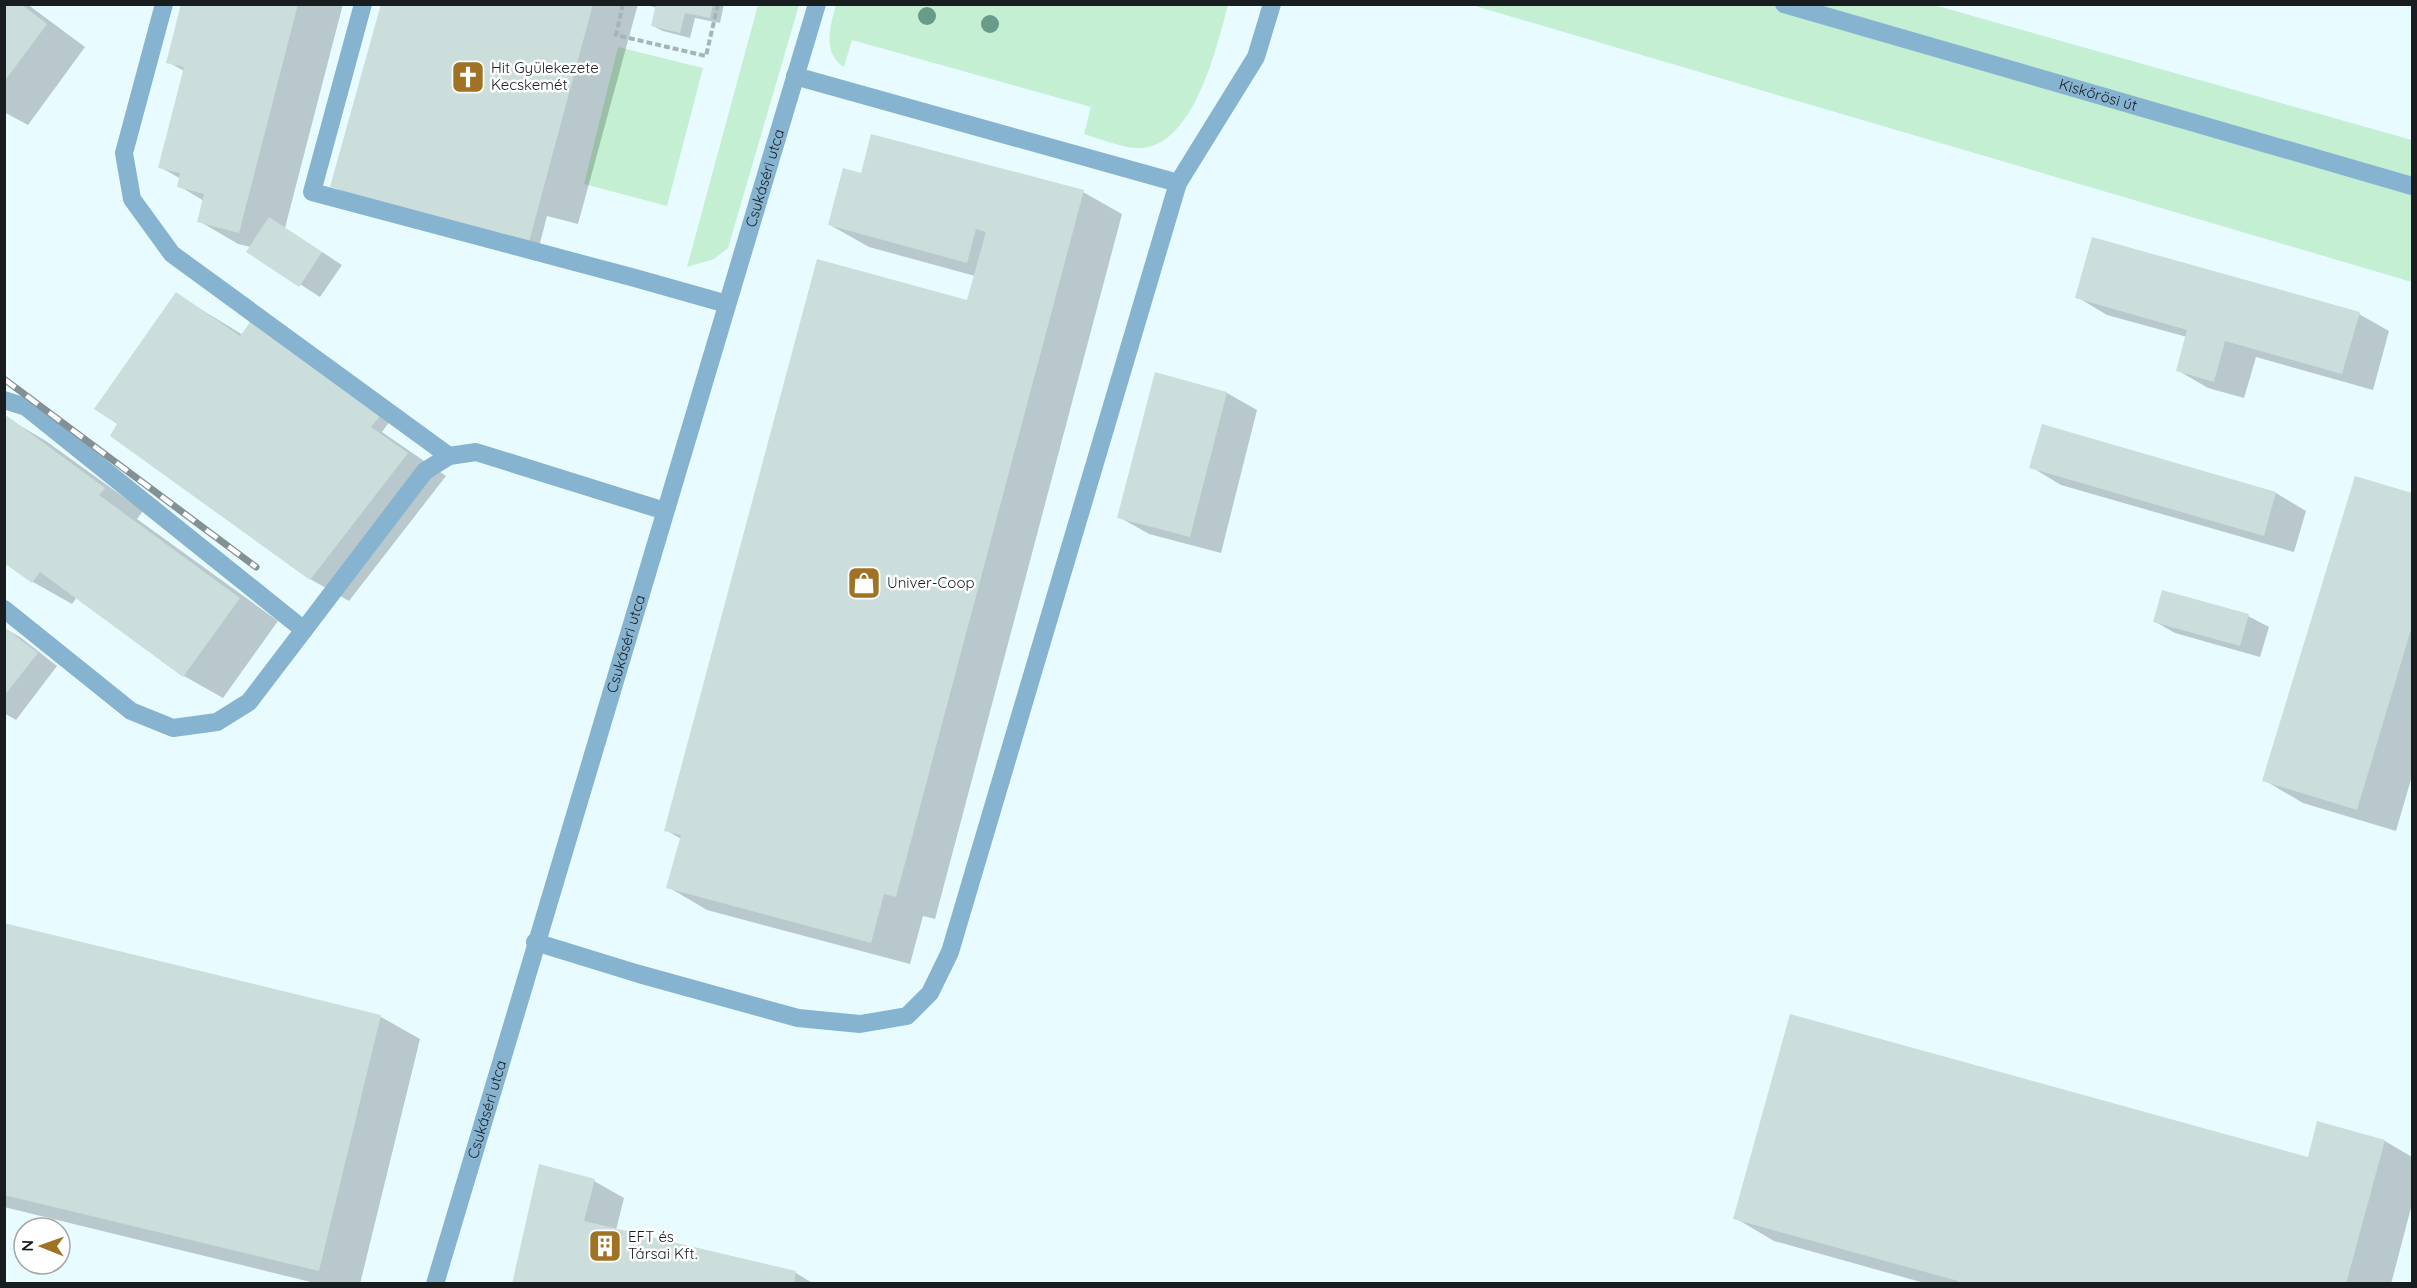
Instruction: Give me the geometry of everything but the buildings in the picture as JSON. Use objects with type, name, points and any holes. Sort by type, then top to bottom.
[{"type":"street","points":[[164,4],[124,153],[132,199],[172,254],[449,456]]},
{"type":"street","points":[[363,4],[312,192],[727,304]]},
{"type":"street","name":"Csukáséri utca","points":[[435,1284],[535,942],[817,4]]},
{"type":"street","points":[[535,942],[639,974],[798,1018],[860,1024],[907,1016],[930,993],[950,952],[1178,183],[1256,57],[1272,4]]},
{"type":"street","name":"Kiskőrösi út","points":[[1784,4],[2412,186]]},
{"type":"street","points":[[795,76],[1178,183]]},
{"type":"street","points":[[4,400],[26,407],[304,630]]},
{"type":"street","points":[[4,609],[131,711],[173,728],[217,722],[249,702],[425,471],[449,456],[476,452],[665,511]]},
{"type":"path","points":[[623,4],[616,34],[706,56],[718,4]]},
{"type":"green space","points":[[836,4],[1228,5],[1210,67],[1190,112],[1176,130],[1160,142],[1135,148],[1084,134],[1091,107],[852,40],[844,67],[837,61],[830,47],[830,30]]},
{"type":"green space","points":[[758,5],[799,5],[728,248],[714,259],[687,267]]},
{"type":"green space","points":[[1472,5],[1934,5],[2412,140],[2412,282]]},
{"type":"green space","points":[[618,47],[703,68],[667,206],[584,184]]},
{"type":"railway","points":[[4,379],[256,567]]},
{"type":"place","name":"Hit Gyülekezete Kecskemét","points":[[468,77]]},
{"type":"place","name":"Univer-Coop","points":[[864,583]]},
{"type":"place","name":"EFT és Társai Kft.","points":[[605,1246]]}]
